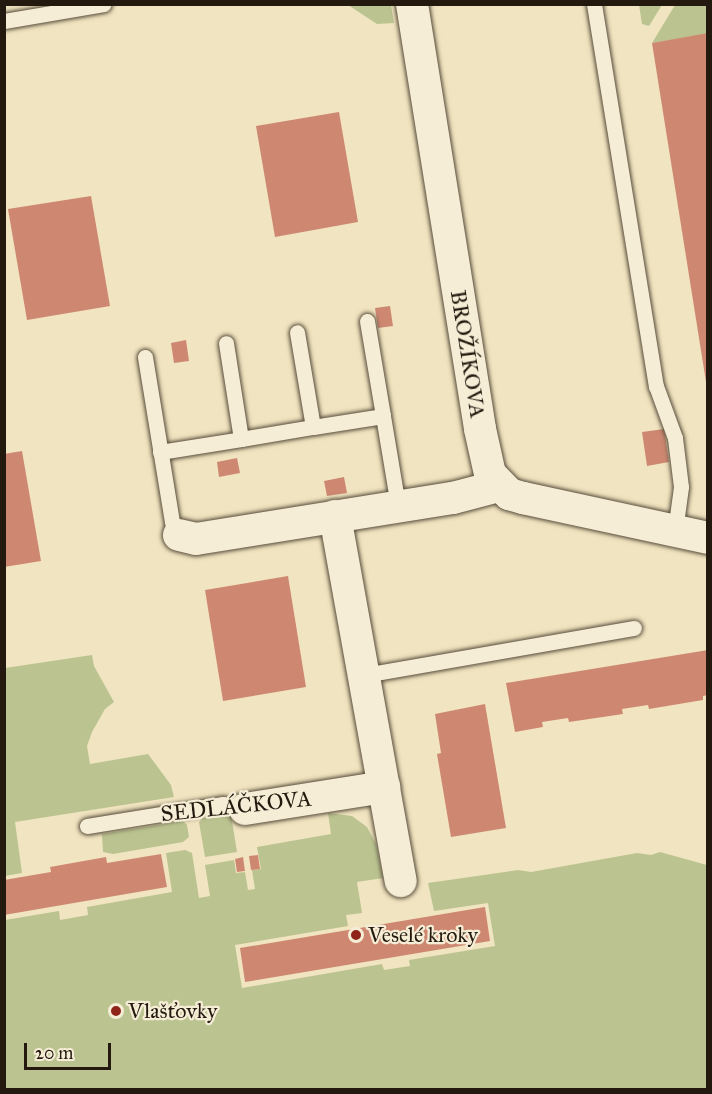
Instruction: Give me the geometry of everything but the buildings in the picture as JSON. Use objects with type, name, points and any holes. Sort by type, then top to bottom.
[{"type":"street","name":"BROŽÍKOVA","points":[[412,4],[485,460],[490,474],[484,490]]},
{"type":"street","points":[[179,535],[196,539],[484,490],[708,538]]},
{"type":"street","points":[[335,516],[401,880]]},
{"type":"street","name":"SEDLÁČKOVA","points":[[245,809],[384,787]]},
{"type":"lane","points":[[4,21],[104,4]]},
{"type":"lane","points":[[594,4],[656,386],[675,438],[681,487],[675,531]]},
{"type":"lane","points":[[368,321],[398,506]]},
{"type":"lane","points":[[297,332],[313,427]]},
{"type":"lane","points":[[226,343],[242,439]]},
{"type":"lane","points":[[145,357],[172,522],[179,535]]},
{"type":"lane","points":[[160,452],[383,416]]},
{"type":"lane","points":[[364,675],[634,628]]},
{"type":"lane","name":"SEDLÁČKOVA","points":[[87,826],[224,804],[245,809]]},
{"type":"green space","points":[[348,5],[391,5],[394,23],[377,24]]},
{"type":"green space","points":[[639,5],[662,5],[649,26],[642,24]]},
{"type":"green space","points":[[675,5],[707,5],[707,34],[652,43]]},
{"type":"green space","points":[[92,655],[94,666],[114,702],[105,709],[92,732],[87,746],[90,764],[148,754],[171,785],[174,797],[15,822],[22,873],[5,876],[5,668]]},
{"type":"green space","points":[[328,813],[352,816],[367,827],[376,844],[383,878],[357,882],[362,913],[346,915],[348,926],[235,945],[242,988],[382,964],[384,970],[410,966],[409,960],[495,946],[488,903],[434,911],[428,883],[518,870],[531,872],[637,853],[651,855],[660,852],[707,865],[707,1089],[5,1089],[5,920],[59,911],[60,920],[88,915],[87,907],[172,892],[166,853],[185,850],[192,853],[199,898],[210,896],[205,865],[234,860],[236,873],[245,872],[248,890],[255,889],[252,870],[261,869],[257,847],[331,834]]},
{"type":"green space","points":[[231,815],[237,852],[205,857],[199,822],[203,818]]},
{"type":"green space","points":[[183,821],[187,825],[189,837],[183,842],[113,854],[103,852],[102,834]]},
{"type":"place","name":"Veselé kroky","points":[[356,935]]},
{"type":"place","name":"Vlašťovky","points":[[116,1011]]}]
